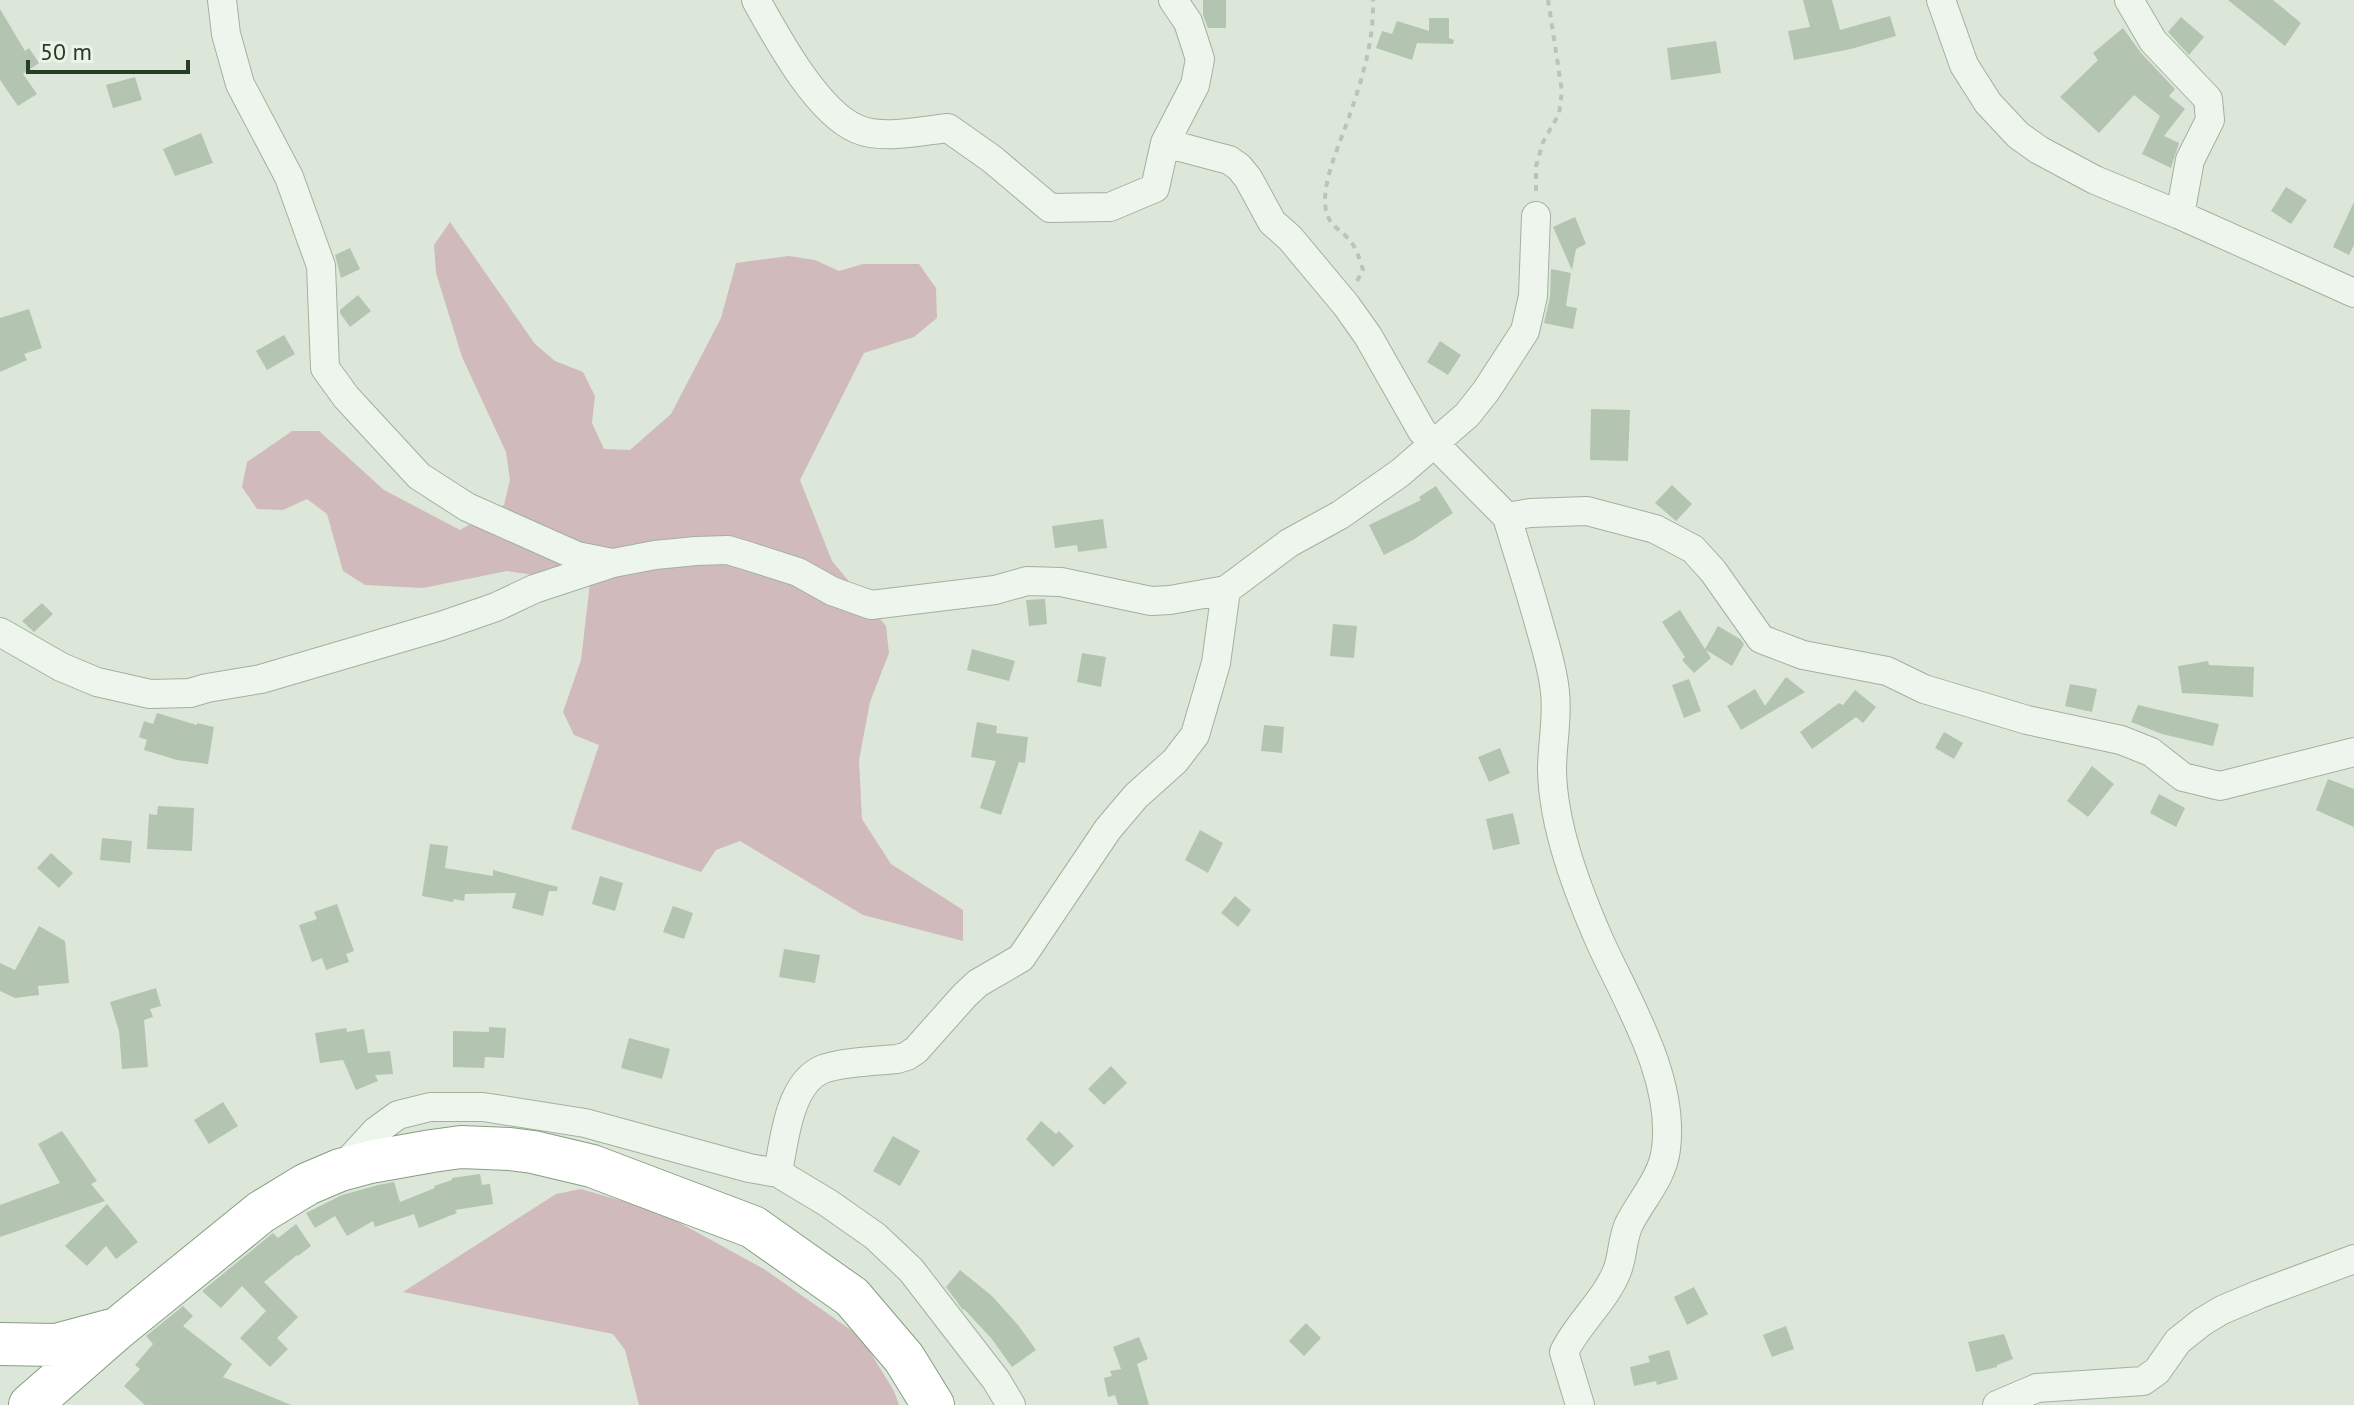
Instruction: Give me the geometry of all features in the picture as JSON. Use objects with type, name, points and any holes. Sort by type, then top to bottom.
[{"type":"highway","points":[[30,1405],[117,1329],[261,1212],[307,1184],[370,1162],[461,1147],[533,1152],[606,1171],[753,1227],[852,1297],[904,1358],[933,1405]]},
{"type":"highway","points":[[0,1344],[56,1345],[117,1329]]},
{"type":"highway","points":[[0,1344],[17,1353],[29,1368],[33,1386],[30,1405]]},
{"type":"street","points":[[222,0],[226,34],[240,84],[289,177],[321,266],[325,368],[346,397],[419,476],[467,507],[577,556],[613,563]]},
{"type":"street","points":[[756,0],[783,48],[835,116],[858,130],[891,135],[948,128],[992,159],[1050,208],[1110,207],[1155,188],[1165,143],[1195,85],[1200,59],[1188,22],[1173,0]]},
{"type":"street","points":[[1941,0],[1964,65],[1988,103],[2018,135],[2095,180],[2354,293]]},
{"type":"street","points":[[2129,0],[2153,41],[2208,99],[2210,120],[2190,160],[2180,215]]},
{"type":"street","points":[[1165,143],[1229,160],[1239,167],[1272,222],[1290,238],[1368,336],[1422,431],[1507,517],[1549,659],[1555,692],[1552,769],[1556,811],[1587,911],[1648,1046],[1668,1125],[1666,1153],[1624,1236],[1617,1270],[1564,1352],[1580,1405]]},
{"type":"street","points":[[0,632],[61,667],[97,682],[150,694],[190,693],[261,679],[339,657],[441,626],[496,607],[534,589],[613,563],[655,555],[728,550],[798,572],[832,591],[871,605],[995,590],[1027,581],[1061,582],[1151,601],[1226,590],[1289,543],[1368,496],[1467,415],[1525,331],[1533,296],[1536,216]]},
{"type":"street","points":[[1507,517],[1587,511],[1655,529],[1693,549],[1713,571],[1761,639],[1803,655],[1887,671],[1924,689],[2027,720],[2121,740],[2151,752],[2183,777],[2220,786],[2354,752]]},
{"type":"street","points":[[778,1173],[792,1110],[810,1076],[825,1069],[897,1059],[916,1050],[978,983],[1021,958],[1108,829],[1136,796],[1181,754],[1195,735],[1204,708],[1216,663],[1226,590]]},
{"type":"street","points":[[340,1170],[376,1131],[398,1115],[430,1107],[483,1107],[585,1123],[778,1173],[875,1236],[911,1270],[996,1380],[1011,1405]]},
{"type":"street","points":[[1997,1405],[2037,1388],[2143,1381],[2157,1371],[2178,1341],[2202,1322],[2260,1294],[2354,1259]]},
{"type":"path","points":[[1346,305],[1363,270],[1352,243],[1327,217],[1325,199],[1334,158],[1350,116],[1371,42],[1373,0]]},
{"type":"path","points":[[1536,216],[1536,166],[1543,142],[1559,114],[1562,91],[1548,0]]},
{"type":"shaded area","points":[[450,222],[535,344],[555,361],[583,372],[595,396],[592,423],[604,449],[630,450],[671,414],[721,318],[736,263],[789,256],[815,260],[839,271],[863,264],[919,264],[936,288],[937,318],[914,337],[864,353],[800,480],[832,561],[886,626],[889,653],[870,702],[859,760],[862,819],[891,864],[963,910],[963,941],[863,915],[740,841],[716,850],[701,872],[571,829],[599,745],[574,735],[563,712],[581,660],[590,583],[507,571],[423,588],[365,585],[343,571],[327,514],[307,499],[283,510],[257,509],[242,487],[247,462],[292,431],[319,431],[384,490],[460,530],[504,505],[510,480],[506,452],[462,357],[436,273],[434,245]]},
{"type":"shaded area","points":[[581,1189],[660,1212],[764,1269],[861,1337],[894,1391],[899,1405],[639,1405],[625,1350],[613,1334],[403,1292],[556,1194]]},
{"type":"building","points":[[1203,0],[1226,0],[1226,28],[1208,28],[1203,15]]},
{"type":"building","points":[[1803,0],[1832,0],[1840,30],[1890,16],[1896,36],[1794,60],[1788,31],[1810,27]]},
{"type":"building","points":[[2228,0],[2273,0],[2301,23],[2285,46]]},
{"type":"building","points":[[0,9],[25,51],[29,48],[39,63],[23,74],[37,94],[18,106],[0,80]]},
{"type":"building","points":[[2181,17],[2204,37],[2189,55],[2168,32]]},
{"type":"building","points":[[1429,18],[1449,18],[1449,38],[1454,40],[1453,44],[1417,43],[1412,60],[1376,48],[1382,31],[1392,34],[1397,21],[1429,31]]},
{"type":"building","points":[[2123,28],[2141,53],[2175,89],[2169,96],[2185,109],[2164,136],[2179,143],[2171,168],[2142,154],[2160,116],[2134,95],[2099,133],[2060,97],[2098,60],[2093,53]]},
{"type":"building","points":[[1716,41],[1721,73],[1671,80],[1667,48]]},
{"type":"building","points":[[135,77],[142,100],[113,108],[106,85]]},
{"type":"building","points":[[201,133],[213,163],[175,176],[163,149]]},
{"type":"building","points":[[2286,187],[2307,200],[2291,224],[2271,211]]},
{"type":"building","points":[[2354,202],[2354,245],[2349,255],[2333,247]]},
{"type":"building","points":[[1575,217],[1586,244],[1576,249],[1572,270],[1553,227]]},
{"type":"building","points":[[350,248],[360,269],[341,278],[335,255]]},
{"type":"building","points":[[1551,269],[1571,273],[1566,306],[1577,308],[1573,329],[1544,323],[1550,297]]},
{"type":"building","points":[[358,295],[371,311],[350,327],[340,310]]},
{"type":"building","points":[[29,309],[42,348],[24,354],[27,360],[0,372],[0,318]]},
{"type":"building","points":[[284,335],[295,354],[267,370],[256,351]]},
{"type":"building","points":[[1440,341],[1461,355],[1448,375],[1427,362]]},
{"type":"building","points":[[1591,409],[1630,410],[1628,461],[1590,460]]},
{"type":"building","points":[[1672,485],[1692,504],[1676,521],[1655,503]]},
{"type":"building","points":[[1436,486],[1453,513],[1384,555],[1369,525],[1421,500],[1419,497]]},
{"type":"building","points":[[1103,519],[1107,548],[1078,552],[1077,545],[1055,548],[1052,526]]},
{"type":"building","points":[[1045,599],[1047,624],[1029,626],[1026,600]]},
{"type":"building","points":[[42,603],[53,614],[34,632],[22,621]]},
{"type":"building","points":[[1680,610],[1705,649],[1718,626],[1740,639],[1744,644],[1732,666],[1706,650],[1711,658],[1694,673],[1682,660],[1685,657],[1662,622]]},
{"type":"building","points":[[1333,624],[1357,626],[1354,658],[1330,656]]},
{"type":"building","points":[[972,649],[1015,661],[1009,681],[967,670]]},
{"type":"building","points":[[1082,653],[1106,657],[1101,687],[1077,682]]},
{"type":"building","points":[[2208,661],[2209,665],[2254,667],[2253,697],[2182,693],[2178,666]]},
{"type":"building","points":[[1786,677],[1805,692],[1741,730],[1727,706],[1755,689],[1765,706]]},
{"type":"building","points":[[1689,679],[1701,711],[1684,718],[1672,685]]},
{"type":"building","points":[[2070,684],[2097,689],[2092,712],[2065,706]]},
{"type":"building","points":[[1855,690],[1876,707],[1863,723],[1856,717],[1812,749],[1800,732],[1839,703],[1843,705]]},
{"type":"building","points":[[2138,705],[2219,724],[2213,746],[2162,734],[2131,722]]},
{"type":"building","points":[[157,713],[214,727],[208,764],[177,760],[144,750],[147,740],[139,737],[144,721],[153,724]]},
{"type":"building","points":[[977,722],[997,726],[996,733],[1028,737],[1025,763],[1019,762],[1001,815],[980,808],[996,761],[971,757]]},
{"type":"building","points":[[1264,725],[1284,727],[1282,753],[1261,751]]},
{"type":"building","points":[[1944,732],[1963,743],[1954,759],[1935,748]]},
{"type":"building","points":[[1500,748],[1510,773],[1489,782],[1478,757]]},
{"type":"building","points":[[2092,766],[2114,784],[2088,817],[2067,801]]},
{"type":"building","points":[[2328,779],[2354,789],[2354,827],[2316,810]]},
{"type":"building","points":[[2159,794],[2185,808],[2176,827],[2150,813]]},
{"type":"building","points":[[158,806],[194,808],[192,851],[147,849],[149,814],[157,815]]},
{"type":"building","points":[[1513,813],[1520,844],[1493,850],[1486,819]]},
{"type":"building","points":[[1200,830],[1223,843],[1208,873],[1185,860]]},
{"type":"building","points":[[102,838],[132,841],[130,863],[100,860]]},
{"type":"building","points":[[430,844],[448,846],[445,868],[493,876],[493,870],[558,887],[557,891],[549,891],[543,916],[512,908],[516,893],[465,894],[464,901],[454,899],[453,902],[422,896]]},
{"type":"building","points":[[51,853],[73,873],[59,888],[37,868]]},
{"type":"building","points":[[600,876],[623,883],[615,911],[592,904]]},
{"type":"building","points":[[1235,896],[1251,910],[1238,927],[1221,913]]},
{"type":"building","points":[[337,904],[354,951],[346,954],[349,962],[326,970],[322,958],[312,962],[299,925],[317,919],[314,912]]},
{"type":"building","points":[[673,906],[693,913],[684,939],[663,932]]},
{"type":"building","points":[[39,926],[65,941],[69,983],[38,986],[39,995],[15,998],[0,991],[0,963],[15,970]]},
{"type":"building","points":[[784,949],[820,955],[815,983],[779,977]]},
{"type":"building","points":[[156,988],[161,1006],[150,1009],[153,1017],[144,1020],[148,1067],[122,1069],[119,1031],[110,1002]]},
{"type":"building","points":[[489,1027],[506,1028],[504,1058],[485,1057],[484,1068],[453,1067],[453,1031],[489,1032]]},
{"type":"building","points":[[346,1028],[347,1032],[364,1029],[368,1053],[390,1051],[393,1074],[375,1075],[378,1081],[356,1090],[343,1060],[320,1063],[315,1033]]},
{"type":"building","points":[[629,1038],[670,1049],[662,1079],[621,1068]]},
{"type":"building","points":[[1111,1066],[1127,1083],[1104,1105],[1088,1089]]},
{"type":"building","points":[[223,1102],[238,1126],[209,1144],[194,1120]]},
{"type":"building","points":[[1041,1121],[1056,1134],[1059,1131],[1074,1146],[1053,1167],[1026,1139]]},
{"type":"building","points":[[62,1131],[97,1181],[91,1184],[105,1201],[0,1237],[0,1205],[60,1183],[38,1144]]},
{"type":"building","points":[[893,1136],[920,1151],[900,1186],[873,1171]]},
{"type":"building","points":[[480,1174],[482,1185],[490,1184],[493,1204],[455,1210],[457,1213],[419,1228],[414,1214],[375,1227],[373,1221],[347,1236],[335,1216],[315,1228],[306,1213],[342,1195],[378,1185],[394,1182],[400,1202],[452,1178]]},
{"type":"building","points":[[107,1204],[138,1242],[116,1259],[106,1246],[87,1266],[65,1246]]},
{"type":"building","points":[[296,1224],[311,1246],[264,1282],[298,1317],[277,1338],[288,1349],[270,1367],[240,1338],[266,1311],[242,1286],[221,1308],[202,1291],[273,1233],[278,1238]]},
{"type":"building","points":[[960,1270],[992,1296],[1036,1350],[1012,1367],[946,1287]]},
{"type":"building","points":[[1694,1287],[1708,1314],[1687,1325],[1674,1297]]},
{"type":"building","points":[[183,1306],[193,1316],[183,1326],[232,1364],[223,1377],[291,1405],[145,1405],[124,1386],[140,1369],[135,1365],[153,1344],[146,1336]]},
{"type":"building","points":[[1306,1323],[1321,1338],[1304,1356],[1289,1341]]},
{"type":"building","points":[[1786,1326],[1794,1349],[1772,1357],[1763,1335]]},
{"type":"building","points":[[2004,1334],[2013,1359],[1976,1372],[1968,1342]]},
{"type":"building","points":[[1139,1337],[1148,1359],[1137,1364],[1149,1405],[1118,1405],[1115,1395],[1108,1397],[1104,1378],[1112,1376],[1110,1371],[1121,1369],[1113,1347]]},
{"type":"building","points":[[1669,1350],[1678,1379],[1657,1385],[1656,1381],[1634,1386],[1630,1367],[1650,1362],[1648,1356]]}]
